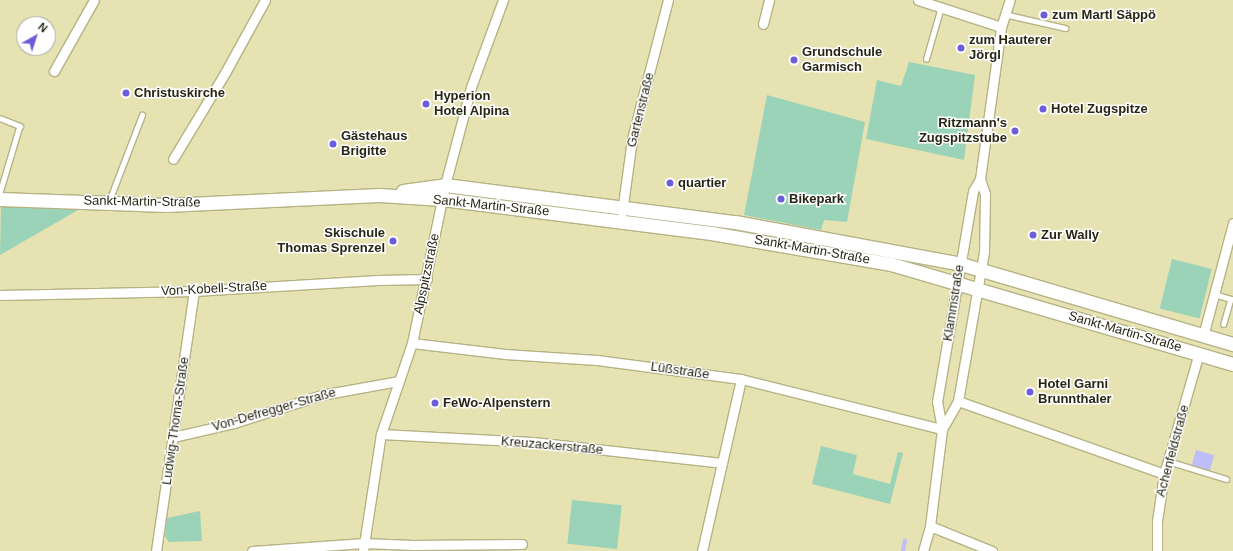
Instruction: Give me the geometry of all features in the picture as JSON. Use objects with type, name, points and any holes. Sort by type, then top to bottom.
[{"type":"main road","name":"Sankt-Martin-Straße","points":[[0,199],[109,201],[166,205],[379,195],[445,185],[735,222],[961,264],[1233,344]]},
{"type":"main road","name":"Sankt-Martin-Straße","points":[[379,195],[442,199],[621,221],[711,233],[857,257],[891,264],[958,283],[1200,353],[1233,364]]},
{"type":"street","points":[[54,71],[94,0]]},
{"type":"street","points":[[174,158],[226,71],[265,0]]},
{"type":"street","name":"Alpspitzstraße","points":[[364,547],[381,434],[412,343],[427,279],[445,185],[471,87],[502,0]]},
{"type":"street","name":"Gartenstraße","points":[[621,221],[632,139],[668,0]]},
{"type":"street","points":[[763,24],[769,0]]},
{"type":"street","points":[[918,0],[1001,27]]},
{"type":"street","name":"Klammstraße","points":[[923,551],[930,526],[942,429],[937,402],[973,191],[980,179],[1001,27],[1004,14],[1010,0]]},
{"type":"street","name":"Klammstraße","points":[[942,429],[958,401],[976,289],[984,252],[985,194],[980,179]]},
{"type":"street","points":[[1204,336],[1233,223]]},
{"type":"street","name":"Von-Kobell-Straße","points":[[0,295],[194,291],[378,280],[427,279]]},
{"type":"street","name":"Ludwig-Thoma-Straße","points":[[156,551],[194,291]]},
{"type":"street","name":"Lüßstraße","points":[[412,343],[505,354],[597,360],[741,379],[942,429]]},
{"type":"street","name":"Achenfeldstraße","points":[[1157,551],[1157,521],[1164,474],[1200,353]]},
{"type":"street","points":[[702,551],[741,379]]},
{"type":"street","name":"Von-Defregger-Straße","points":[[173,437],[234,423],[321,395],[398,381]]},
{"type":"street","points":[[958,401],[1164,474]]},
{"type":"street","name":"Kreuzackerstraße","points":[[381,434],[533,442],[722,463]]},
{"type":"street","points":[[930,526],[992,551]]},
{"type":"street","points":[[252,551],[413,545],[522,544]]},
{"type":"lane","points":[[926,59],[941,7]]},
{"type":"lane","points":[[1004,14],[1065,28]]},
{"type":"lane","points":[[109,201],[142,116]]},
{"type":"lane","points":[[0,118],[20,126],[0,193]]},
{"type":"lane","points":[[1214,294],[1231,299],[1224,324]]},
{"type":"lane","points":[[1168,462],[1226,479]]},
{"type":"green space","points":[[909,62],[975,75],[964,160],[866,139],[877,80],[901,86]]},
{"type":"green space","points":[[767,95],[865,122],[847,222],[824,220],[821,230],[744,215]]},
{"type":"green space","points":[[1,206],[78,210],[0,255]]},
{"type":"green space","points":[[1172,259],[1212,269],[1199,318],[1160,308]]},
{"type":"green space","points":[[821,446],[857,455],[853,474],[890,484],[898,452],[903,453],[890,504],[812,484]]},
{"type":"green space","points":[[572,500],[622,505],[617,549],[567,544]]},
{"type":"green space","points":[[200,511],[202,541],[169,542],[165,536],[167,518]]},
{"type":"water","points":[[1196,450],[1214,455],[1210,471],[1192,465]]},
{"type":"waterway","points":[[903,551],[905,541]]},
{"type":"place","name":"zum Martl Säppö","points":[[1044,15]]},
{"type":"place","name":"zum Hauterer Jörgl","points":[[961,48]]},
{"type":"place","name":"Grundschule Garmisch","points":[[794,60]]},
{"type":"place","name":"Christuskirche","points":[[126,93]]},
{"type":"place","name":"Hyperion Hotel Alpina","points":[[426,104]]},
{"type":"place","name":"Hotel Zugspitze","points":[[1043,109]]},
{"type":"place","name":"Ritzmann's Zugspitzstube","points":[[1015,131]]},
{"type":"place","name":"Gästehaus Brigitte","points":[[333,144]]},
{"type":"place","name":"quartier","points":[[670,183]]},
{"type":"place","name":"Bikepark","points":[[781,199]]},
{"type":"place","name":"Zur Wally","points":[[1033,235]]},
{"type":"place","name":"Skischule Thomas Sprenzel","points":[[393,241]]},
{"type":"place","name":"Hotel Garni Brunnthaler","points":[[1030,392]]},
{"type":"place","name":"FeWo-Alpenstern","points":[[435,403]]}]
